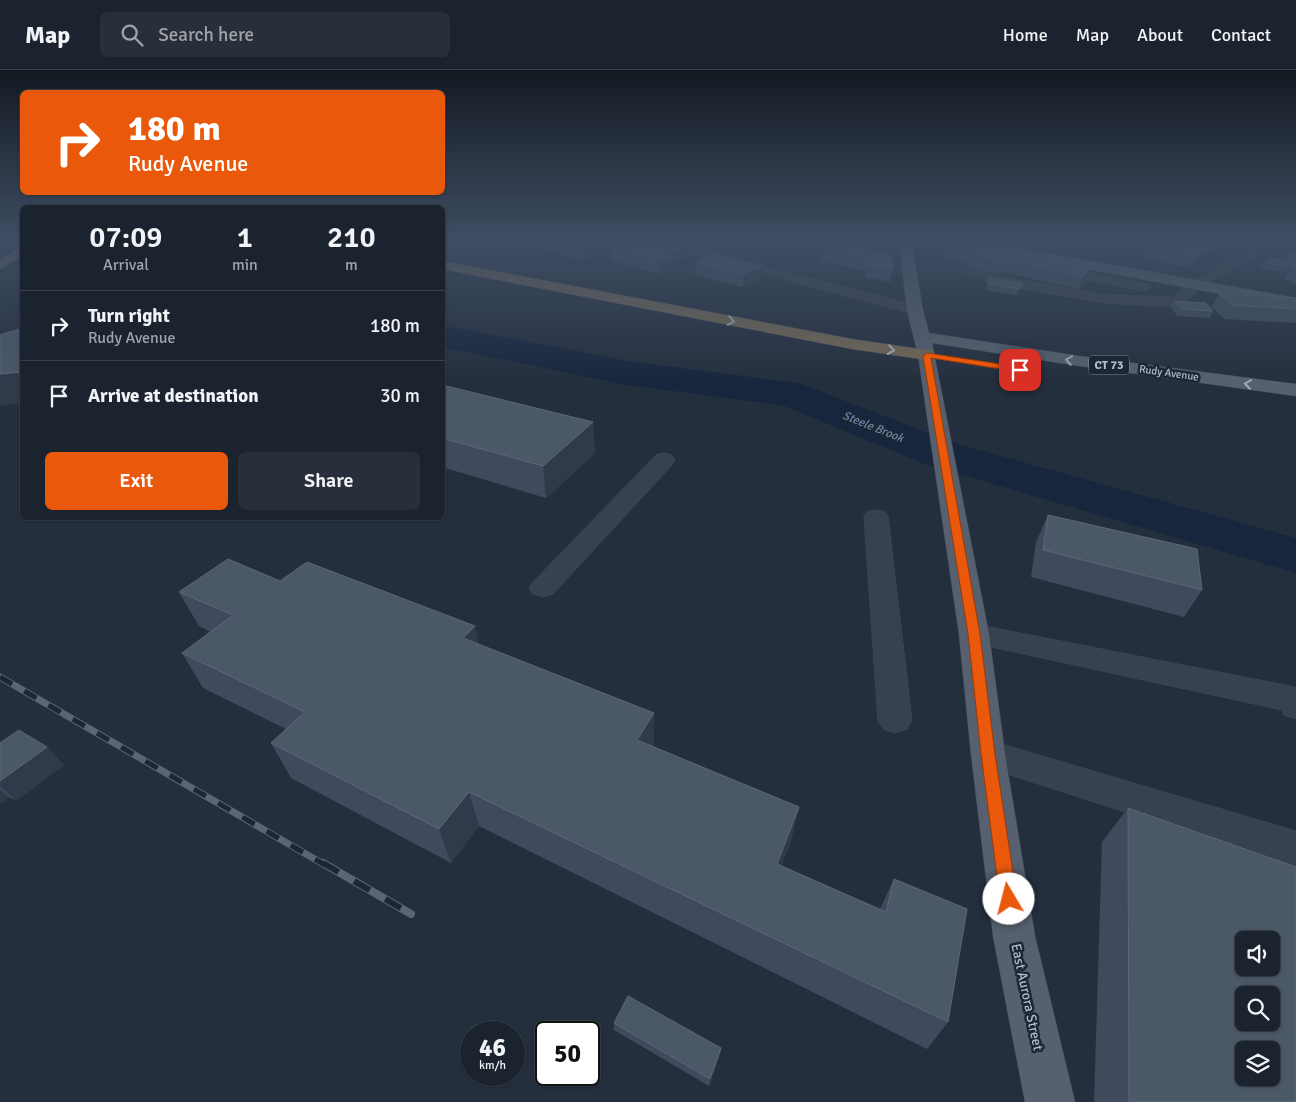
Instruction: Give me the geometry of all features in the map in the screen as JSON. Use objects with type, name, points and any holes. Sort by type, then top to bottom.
[{"type":"highway","points":[[557,287],[852,344],[927,356]]},
{"type":"highway","name":"CT 73","points":[[905,334],[923,337]]},
{"type":"main road","name":"East Aurora Street","points":[[912,287],[915,310],[927,356],[974,634],[988,754],[1014,936],[1050,1102]]},
{"type":"main road","points":[[1212,287],[1296,303]]},
{"type":"main road","name":"Rudy Avenue","points":[[923,337],[1079,361],[1296,390]]},
{"type":"main road","points":[[927,356],[946,358]]},
{"type":"main road","name":"CT 73","points":[[986,364],[1094,381]]},
{"type":"main road","name":"Rudy Avenue","points":[[1113,383],[1296,407]]},
{"type":"street","points":[[829,287],[915,310]]},
{"type":"street","points":[[1036,287],[1105,300],[1178,302],[1192,287]]},
{"type":"street","points":[[1158,287],[1184,295]]},
{"type":"street","points":[[543,588],[664,460]]},
{"type":"street","points":[[876,518],[895,720]]},
{"type":"street","points":[[974,634],[1296,702]]},
{"type":"street","points":[[988,754],[1296,849]]},
{"type":"building","points":[[1219,294],[1296,298],[1296,309],[1232,305]]},
{"type":"building","points":[[1174,301],[1206,303],[1213,311],[1181,309]]},
{"type":"building","points":[[20,329],[20,372],[0,374],[0,335]]},
{"type":"building","points":[[445,386],[593,422],[543,466],[445,439]]},
{"type":"building","points":[[1048,515],[1197,549],[1202,590],[1043,550]]},
{"type":"building","points":[[228,559],[280,581],[307,562],[475,626],[463,638],[654,713],[637,740],[799,807],[777,864],[886,912],[894,879],[967,909],[948,1022],[469,792],[439,829],[271,743],[305,712],[182,653],[233,615],[179,592]]},
{"type":"building","points":[[19,730],[47,747],[0,781],[0,743]]},
{"type":"building","points":[[1128,808],[1296,867],[1296,1102],[1129,1102]]},
{"type":"building","points":[[628,996],[721,1048],[710,1079],[614,1023]]},
{"type":"waterway","name":"Steele Brook","points":[[445,337],[627,373],[790,394],[938,453],[1296,556]]},
{"type":"railway","points":[[0,677],[325,865]]},
{"type":"railway","points":[[323,863],[411,914]]},
{"type":"route","points":[[1009,899],[988,754],[974,634],[927,356],[1020,370]]}]
